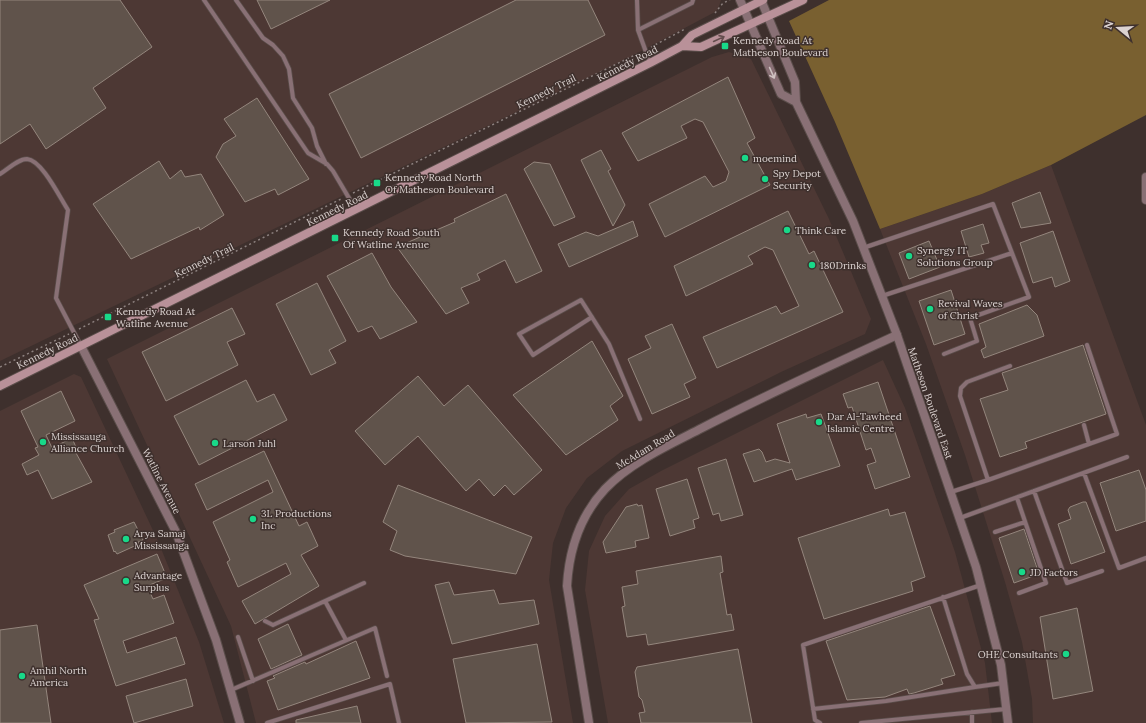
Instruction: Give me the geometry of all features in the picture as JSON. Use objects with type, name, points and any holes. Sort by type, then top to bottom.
[{"type":"main road","name":"Kennedy Road","points":[[0,386],[650,63],[682,46],[692,35],[762,0]]},
{"type":"main road","name":"Kennedy Road","points":[[682,46],[701,47],[803,0]]},
{"type":"street","points":[[740,0],[743,10],[781,94],[796,102]]},
{"type":"street","name":"Matheson Boulevard East","points":[[762,0],[796,82],[796,102],[853,222],[882,296],[959,518],[981,585],[1000,665],[1008,723]]},
{"type":"street","points":[[1146,177],[1146,200]]},
{"type":"street","name":"McAdam Road","points":[[589,723],[567,586],[568,569],[573,545],[584,518],[604,490],[622,474],[678,441],[773,392],[897,336]]},
{"type":"street","name":"Watline Avenue","points":[[81,346],[176,532],[198,586],[232,690],[240,723]]},
{"type":"lane","points":[[204,0],[308,153],[327,164]]},
{"type":"lane","points":[[236,0],[263,38],[273,45],[283,56],[289,68],[293,98],[312,128],[317,146],[327,164],[333,171],[356,210]]},
{"type":"lane","points":[[637,0],[638,30],[650,63]]},
{"type":"lane","points":[[638,30],[692,2],[693,0]]},
{"type":"lane","points":[[0,174],[22,160],[32,160],[40,166],[68,210],[56,298],[81,346]]},
{"type":"lane","points":[[863,248],[993,204],[1029,297],[970,318],[977,341],[944,354]]},
{"type":"lane","points":[[882,296],[1012,253]]},
{"type":"lane","points":[[592,317],[533,355],[519,334],[581,300],[592,317],[609,344],[640,419]]},
{"type":"lane","points":[[950,492],[1117,434],[1087,345]]},
{"type":"lane","points":[[988,480],[960,396],[961,388],[967,382],[1010,366]]},
{"type":"lane","points":[[1084,425],[1089,444]]},
{"type":"lane","points":[[959,518],[1127,457]]},
{"type":"lane","points":[[1084,473],[1119,568],[1146,558]]},
{"type":"lane","points":[[1034,491],[1067,583],[1102,571]]},
{"type":"lane","points":[[1017,498],[1046,584],[1018,593]]},
{"type":"lane","points":[[995,532],[1025,522]]},
{"type":"lane","points":[[265,621],[274,625],[364,583]]},
{"type":"lane","points":[[820,723],[815,720],[803,644],[981,585]]},
{"type":"lane","points":[[943,597],[967,674],[975,687]]},
{"type":"lane","points":[[325,602],[346,640]]},
{"type":"lane","points":[[232,690],[375,628],[387,676]]},
{"type":"lane","points":[[238,637],[253,681]]},
{"type":"lane","points":[[814,709],[886,702],[1003,683]]},
{"type":"lane","points":[[270,723],[390,684],[399,723]]},
{"type":"lane","points":[[861,723],[1006,709]]},
{"type":"lane","points":[[972,712],[972,723]]},
{"type":"path","points":[[710,16],[720,9],[723,3],[730,0]]},
{"type":"path","name":"Kennedy Trail","points":[[364,188],[645,50],[690,26]]},
{"type":"path","name":"Kennedy Trail","points":[[86,326],[328,205]]},
{"type":"path","points":[[0,367],[65,336]]},
{"type":"shaded area","points":[[0,0],[721,0],[718,9],[715,12],[628,58],[0,361]]},
{"type":"shaded area","points":[[829,0],[1146,0],[1146,115],[1051,165],[982,194],[880,229],[835,122],[789,21]]},
{"type":"shaded area","points":[[729,52],[751,59],[829,219],[871,319],[865,334],[781,372],[622,451],[587,478],[566,508],[553,543],[549,580],[573,723],[256,723],[231,626],[107,359],[712,57]]},
{"type":"shaded area","points":[[1051,165],[1146,425],[1146,723],[1033,723],[1032,699],[1022,642],[1005,582],[965,455],[926,344],[880,229],[982,194]]},
{"type":"shaded area","points":[[883,360],[905,408],[955,552],[985,663],[992,723],[608,723],[585,590],[589,551],[605,516],[629,489],[661,471]]},
{"type":"shaded area","points":[[74,374],[81,377],[158,541],[199,642],[224,723],[0,723],[0,411]]},
{"type":"building","points":[[0,0],[120,0],[152,47],[93,88],[106,108],[46,149],[30,124],[0,144]]},
{"type":"building","points":[[257,0],[330,0],[271,29]]},
{"type":"building","points":[[516,0],[588,0],[605,35],[361,158],[329,94]]},
{"type":"building","points":[[728,77],[755,138],[747,143],[770,185],[665,237],[649,204],[705,176],[713,187],[726,181],[729,172],[703,122],[695,119],[681,126],[687,138],[638,161],[622,133]]},
{"type":"building","points":[[257,98],[309,179],[278,195],[275,189],[245,202],[216,157],[223,144],[236,136],[224,119]]},
{"type":"building","points":[[601,150],[611,169],[608,171],[625,205],[613,226],[581,160]]},
{"type":"building","points":[[159,161],[170,179],[181,170],[185,177],[201,174],[224,215],[200,230],[199,227],[131,259],[93,204]]},
{"type":"building","points":[[534,162],[550,164],[575,217],[554,226],[524,169]]},
{"type":"building","points":[[1040,192],[1051,223],[1021,228],[1012,203]]},
{"type":"building","points":[[506,194],[542,271],[516,283],[505,260],[477,274],[480,280],[461,288],[469,303],[446,314],[397,247],[455,222],[454,219]]},
{"type":"building","points":[[788,211],[809,254],[814,251],[843,312],[717,368],[703,337],[776,306],[781,314],[799,306],[773,250],[765,247],[748,256],[753,264],[686,296],[674,266]]},
{"type":"building","points":[[633,221],[638,236],[569,267],[558,244],[586,232],[598,236]]},
{"type":"building","points":[[983,224],[989,243],[981,245],[984,253],[969,257],[961,231]]},
{"type":"building","points":[[1053,231],[1070,281],[1055,287],[1052,277],[1033,283],[1020,243]]},
{"type":"building","points":[[929,241],[940,267],[909,279],[899,253]]},
{"type":"building","points":[[372,253],[391,287],[417,322],[380,339],[372,326],[358,332],[327,276]]},
{"type":"building","points":[[317,283],[346,341],[329,350],[336,363],[311,375],[276,304]]},
{"type":"building","points":[[951,290],[965,334],[934,345],[919,301]]},
{"type":"building","points":[[1027,305],[1037,315],[1044,336],[984,358],[981,350],[986,347],[979,324]]},
{"type":"building","points":[[232,308],[245,334],[227,342],[238,365],[166,401],[142,352]]},
{"type":"building","points":[[672,324],[696,378],[684,384],[690,397],[652,414],[628,359],[651,348],[645,336]]},
{"type":"building","points":[[592,341],[623,396],[610,406],[618,420],[566,455],[513,395]]},
{"type":"building","points":[[1083,345],[1106,414],[1025,442],[1027,448],[1000,457],[980,399],[1008,390],[1002,373]]},
{"type":"building","points":[[418,376],[444,406],[468,385],[542,470],[514,495],[505,485],[494,496],[479,479],[466,491],[418,436],[385,465],[355,431]]},
{"type":"building","name":"Larson Juhl","points":[[246,380],[257,402],[274,394],[287,420],[199,465],[174,416]]},
{"type":"building","points":[[878,382],[910,477],[875,489],[867,465],[876,462],[871,448],[866,450],[852,407],[848,408],[843,394]]},
{"type":"building","name":"Mississauga Alliance Church","points":[[61,391],[75,421],[46,435],[52,448],[72,438],[78,452],[76,453],[92,482],[52,499],[38,470],[27,475],[22,464],[39,455],[35,448],[38,447],[21,411]]},
{"type":"building","points":[[806,414],[807,418],[821,414],[840,466],[796,480],[792,469],[754,482],[743,454],[759,449],[762,452],[766,462],[775,459],[790,463],[777,424]]},
{"type":"building","points":[[264,451],[299,526],[307,522],[318,546],[301,555],[319,586],[255,624],[242,601],[291,574],[286,563],[238,587],[227,562],[230,560],[213,522],[273,492],[268,480],[207,510],[195,484]]},
{"type":"building","points":[[726,459],[743,515],[721,521],[719,513],[713,515],[698,468]]},
{"type":"building","points":[[1139,470],[1146,490],[1146,521],[1116,531],[1100,483]]},
{"type":"building","points":[[687,479],[699,518],[693,520],[695,528],[670,536],[656,489]]},
{"type":"building","points":[[398,485],[532,537],[516,574],[405,556],[390,550],[397,531],[383,522]]},
{"type":"building","points":[[1086,502],[1105,552],[1071,564],[1058,524],[1071,519],[1068,510],[1070,507]]},
{"type":"building","points":[[637,504],[638,506],[642,505],[649,538],[635,541],[636,547],[606,553],[603,542],[626,507]]},
{"type":"building","points":[[888,509],[890,516],[905,512],[925,577],[911,582],[913,591],[824,619],[798,538]]},
{"type":"building","name":"Arya Samaj Mississauga","points":[[134,522],[143,540],[138,542],[139,544],[117,554],[115,551],[114,552],[108,535],[115,532],[114,530]]},
{"type":"building","points":[[1024,529],[1039,574],[1014,583],[999,538]]},
{"type":"building","points":[[157,554],[167,578],[147,586],[153,599],[164,595],[174,623],[123,641],[127,653],[176,637],[185,664],[116,686],[94,620],[99,619],[84,585]]},
{"type":"building","points":[[721,556],[723,572],[720,573],[727,615],[731,614],[734,630],[648,645],[646,634],[627,637],[622,607],[625,606],[622,587],[638,584],[636,571]]},
{"type":"building","points":[[449,582],[454,595],[494,590],[499,604],[534,600],[539,624],[452,644],[435,585]]},
{"type":"building","points":[[930,606],[955,675],[941,679],[943,684],[914,693],[909,694],[907,689],[885,697],[847,700],[826,641]]},
{"type":"building","name":"OHE Consultants","points":[[1077,608],[1093,691],[1053,699],[1040,617]]},
{"type":"building","points":[[288,624],[302,655],[271,669],[258,639]]},
{"type":"building","name":"Amhil North America","points":[[37,625],[51,723],[0,723],[0,630]]},
{"type":"building","points":[[356,641],[370,678],[278,710],[267,681],[275,678],[273,676],[305,662],[306,664]]},
{"type":"building","points":[[537,644],[552,722],[466,723],[453,659]]},
{"type":"building","points":[[738,649],[752,723],[641,723],[639,713],[645,712],[642,700],[639,697],[635,672],[637,667]]},
{"type":"building","points":[[186,679],[193,706],[134,723],[126,696]]},
{"type":"building","points":[[357,706],[361,723],[296,723],[296,720]]},
{"type":"place","name":"Kennedy Road At Matheson Boulevard","points":[[725,46]]},
{"type":"place","name":"moemind","points":[[745,158]]},
{"type":"place","name":"Spy Depot Security","points":[[765,179]]},
{"type":"place","name":"Kennedy Road North Of Matheson Boulevard","points":[[377,183]]},
{"type":"place","name":"Think Care","points":[[787,230]]},
{"type":"place","name":"Kennedy Road South Of Watline Avenue","points":[[335,238]]},
{"type":"place","name":"Synergy IT Solutions Group","points":[[909,256]]},
{"type":"place","name":"180Drinks","points":[[812,265]]},
{"type":"place","name":"Revival Waves of Christ","points":[[930,309]]},
{"type":"place","name":"Kennedy Road At Watline Avenue","points":[[108,317]]},
{"type":"place","name":"Dar Al-Tawheed Islamic Centre","points":[[819,422]]},
{"type":"place","name":"Mississauga Alliance Church","points":[[43,442]]},
{"type":"place","name":"Larson Juhl","points":[[215,443]]},
{"type":"place","name":"3L Productions Inc","points":[[253,519]]},
{"type":"place","name":"Arya Samaj Mississauga","points":[[126,539]]},
{"type":"place","name":"JD Factors","points":[[1022,572]]},
{"type":"place","name":"Advantage Surplus","points":[[126,581]]},
{"type":"place","name":"OHE Consultants","points":[[1066,654]]},
{"type":"place","name":"Amhil North America","points":[[22,676]]}]
